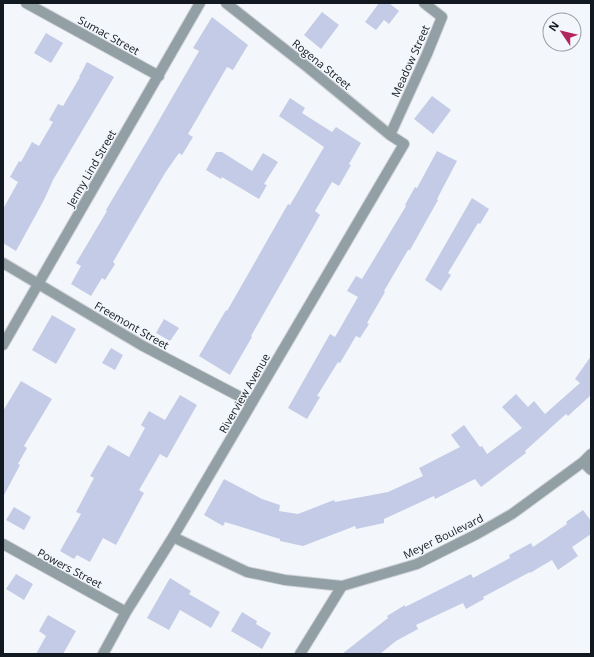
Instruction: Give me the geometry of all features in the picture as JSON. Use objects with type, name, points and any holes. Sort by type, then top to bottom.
[{"type":"street","name":"Sumac Street","points":[[26,3],[158,76]]},
{"type":"street","name":"Jenny Lind Street","points":[[3,345],[200,3]]},
{"type":"street","name":"Rogena Street","points":[[226,3],[390,135],[404,144]]},
{"type":"street","name":"Meadow Street","points":[[390,135],[442,17],[424,3]]},
{"type":"street","name":"Riverview Avenue","points":[[103,654],[126,612],[173,537],[404,144]]},
{"type":"street","name":"Freemont Street","points":[[3,263],[143,346],[252,403]]},
{"type":"street","name":"Meyer Boulevard","points":[[173,537],[247,572],[285,580],[342,586],[417,564],[477,534],[512,514],[583,462],[591,454]]},
{"type":"street","points":[[583,462],[591,470]]},
{"type":"street","name":"Powers Street","points":[[3,544],[126,612]]},
{"type":"street","points":[[300,654],[342,586]]},
{"type":"building","points":[[379,3],[389,3],[399,11],[389,24],[384,20],[376,30],[365,22]]},
{"type":"building","points":[[322,12],[339,25],[321,49],[304,35]]},
{"type":"building","points":[[212,17],[248,45],[233,70],[227,67],[188,134],[193,137],[182,155],[179,153],[165,173],[113,262],[115,264],[105,280],[102,278],[91,296],[71,284],[81,266],[76,263],[199,51],[193,48]]},
{"type":"building","points":[[46,33],[63,43],[51,63],[34,53]]},
{"type":"building","points":[[87,62],[114,77],[53,180],[44,200],[16,251],[3,243],[3,209],[18,182],[10,177],[19,161],[21,162],[32,142],[39,146],[53,122],[49,120],[58,104],[63,106]]},
{"type":"building","points":[[432,96],[451,110],[433,134],[414,119]]},
{"type":"building","points":[[290,98],[305,108],[302,113],[332,132],[336,127],[361,143],[339,186],[332,182],[315,211],[320,215],[230,375],[199,356],[226,310],[227,311],[288,204],[290,205],[324,147],[279,116]]},
{"type":"building","points":[[437,151],[457,161],[437,199],[438,200],[410,250],[408,250],[384,291],[385,292],[367,323],[369,324],[360,338],[356,336],[340,363],[338,362],[317,396],[320,397],[307,419],[288,408],[330,334],[335,337],[358,297],[347,291],[356,276],[362,279],[406,206],[405,205],[415,187],[417,188]]},
{"type":"building","points":[[216,152],[222,152],[252,171],[263,153],[278,162],[264,184],[267,185],[259,199],[222,177],[221,179],[206,170]]},
{"type":"building","points":[[472,198],[489,209],[480,224],[478,223],[448,273],[451,275],[441,291],[425,280]]},
{"type":"building","points":[[52,315],[76,329],[56,364],[32,350]]},
{"type":"building","points":[[164,319],[179,328],[170,341],[156,333]]},
{"type":"building","points":[[111,348],[123,355],[115,370],[102,363]]},
{"type":"building","points":[[591,356],[591,395],[568,416],[566,414],[525,451],[526,453],[481,487],[475,479],[435,499],[434,496],[384,519],[384,523],[356,529],[355,526],[303,546],[280,541],[280,539],[225,522],[223,526],[204,515],[224,479],[262,499],[280,505],[279,511],[298,514],[334,500],[335,502],[388,492],[423,476],[419,468],[460,447],[451,435],[464,425],[487,454],[522,428],[502,407],[516,394],[528,407],[534,401],[545,414],[580,383],[575,379]]},
{"type":"building","points":[[21,381],[52,399],[24,446],[27,448],[18,464],[20,465],[3,497],[3,411]]},
{"type":"building","points":[[180,395],[197,405],[167,458],[160,454],[139,490],[144,493],[116,545],[103,538],[90,562],[77,555],[74,559],[60,551],[81,514],[76,512],[94,478],[90,476],[108,445],[129,457],[145,428],[141,425],[149,411],[165,420]]},
{"type":"building","points":[[14,507],[31,517],[24,530],[6,520]]},
{"type":"building","points":[[583,510],[591,521],[591,534],[572,547],[578,556],[558,570],[552,560],[483,597],[484,599],[466,609],[463,603],[416,625],[418,629],[396,641],[380,654],[342,654],[388,618],[387,616],[405,605],[405,607],[471,574],[473,578],[510,558],[509,555],[531,543],[533,547],[567,524],[566,522]]},
{"type":"building","points":[[16,574],[33,584],[24,600],[6,589]]},
{"type":"building","points":[[170,578],[191,591],[189,594],[220,612],[211,628],[180,610],[169,630],[147,618]]},
{"type":"building","points":[[242,612],[257,621],[256,624],[271,633],[262,649],[231,631]]},
{"type":"building","points":[[48,615],[76,631],[63,654],[36,654],[46,636],[39,631]]}]
